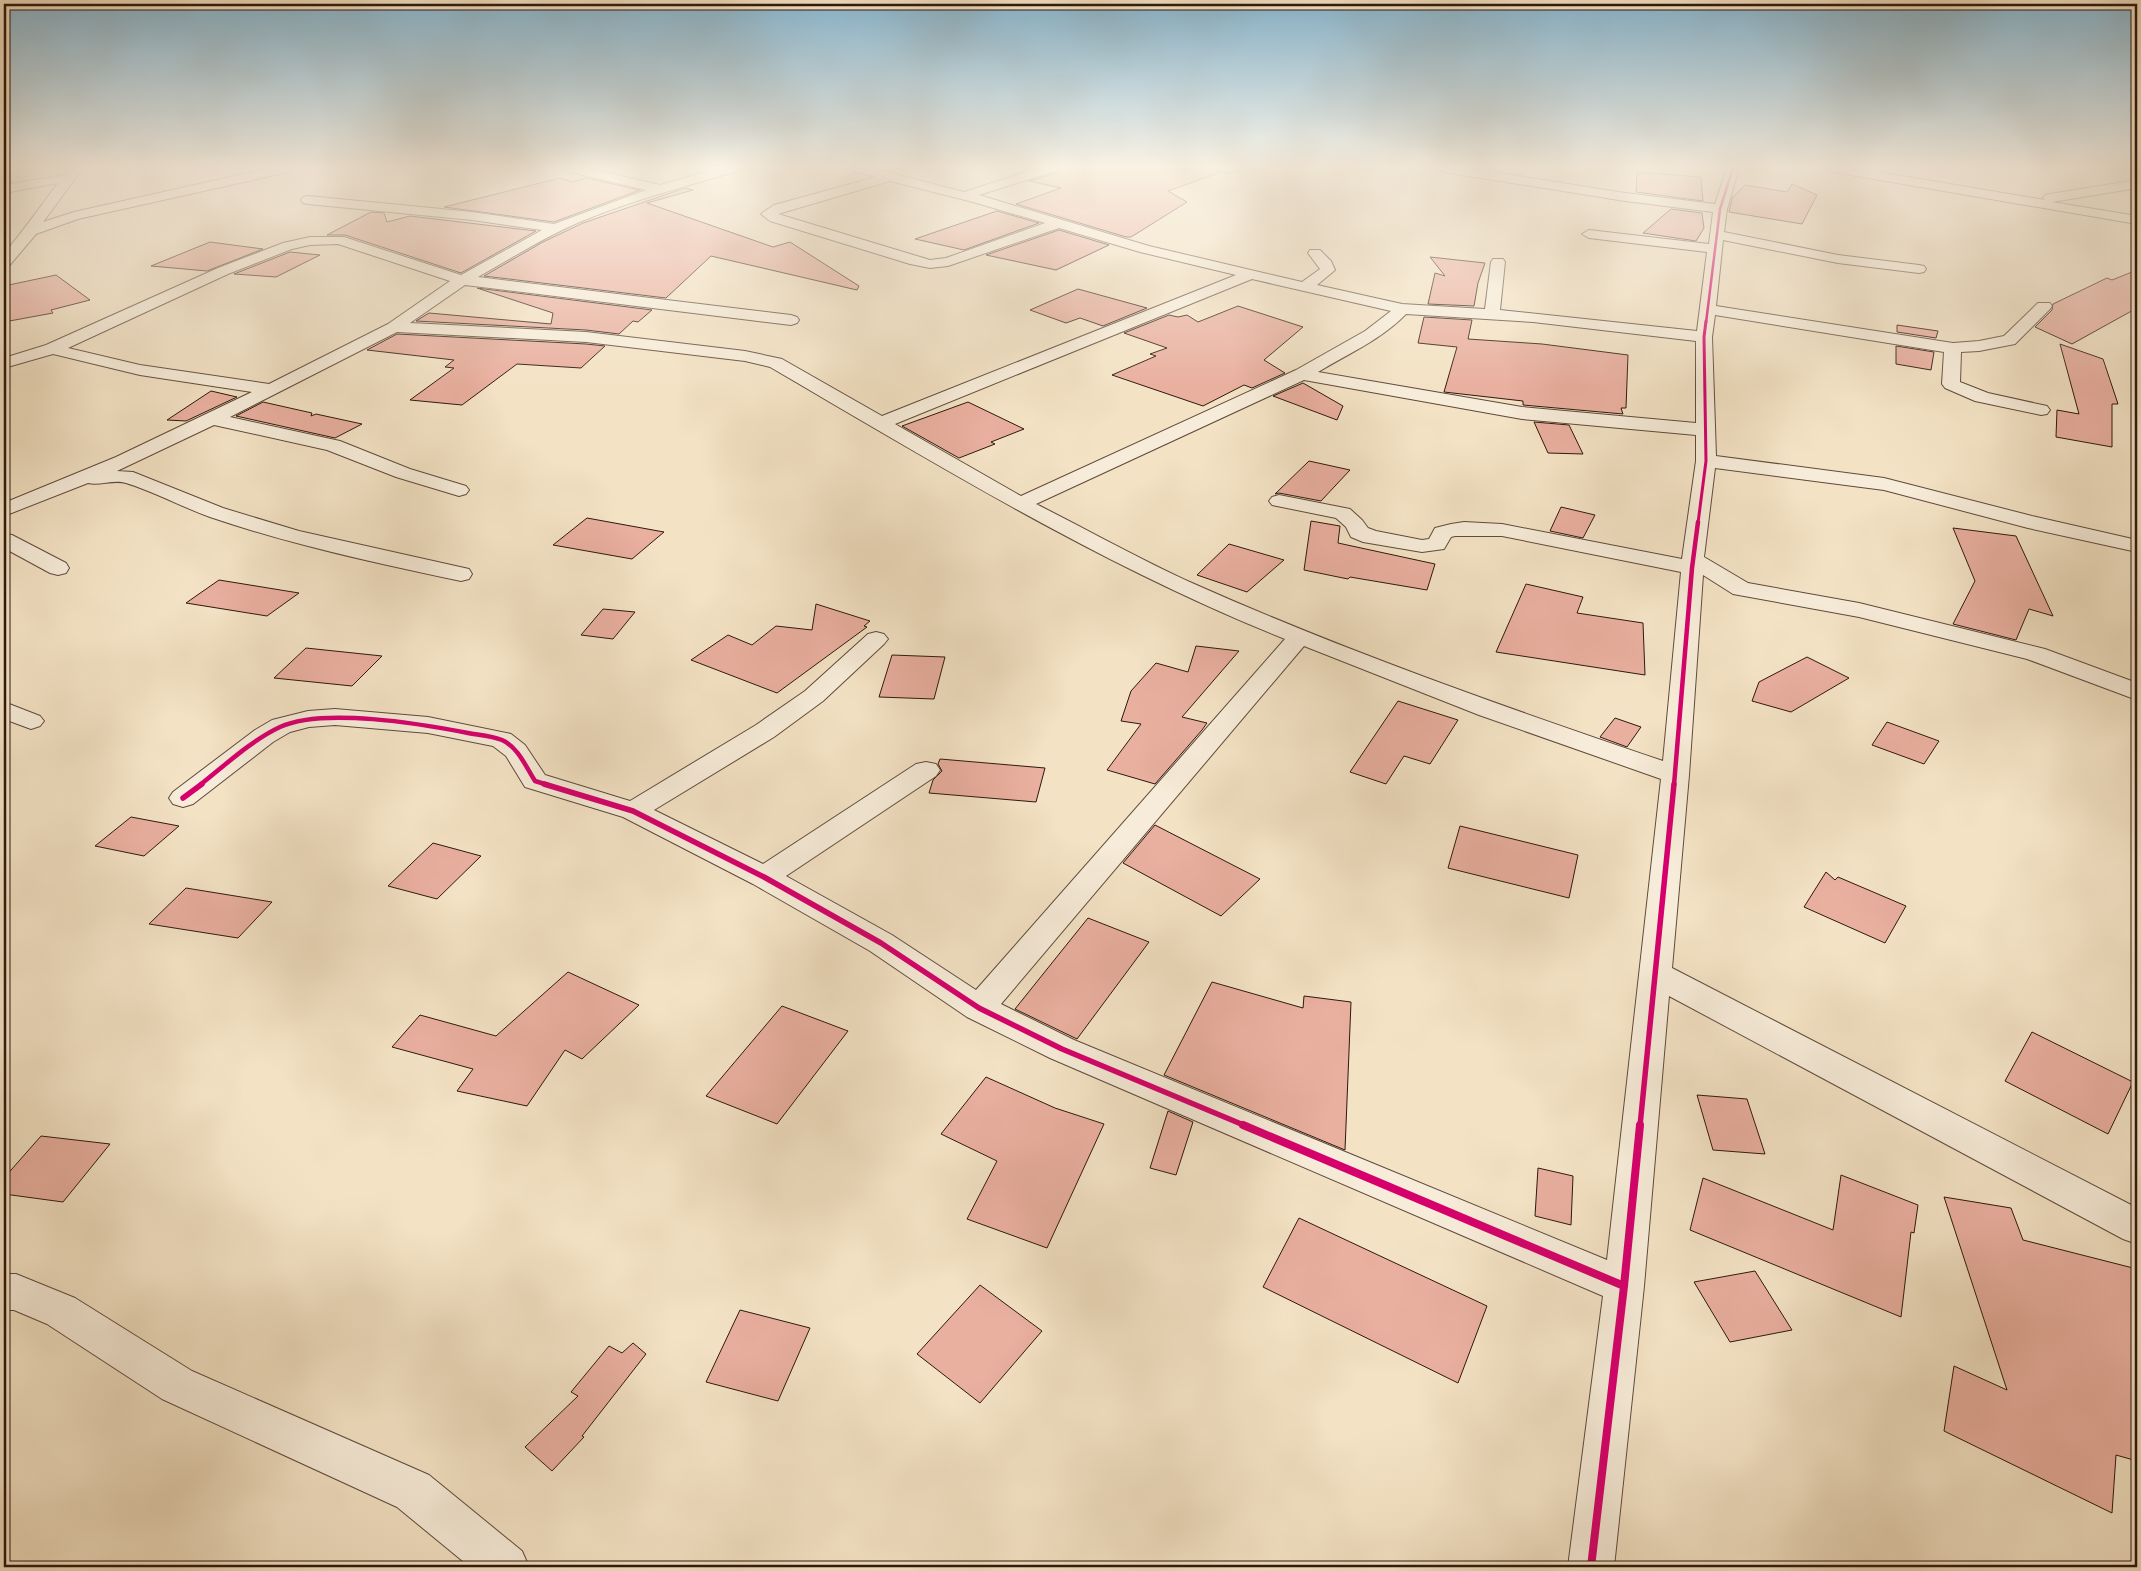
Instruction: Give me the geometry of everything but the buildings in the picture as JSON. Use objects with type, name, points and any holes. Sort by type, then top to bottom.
[{"type":"street","points":[[4,263],[23,241]]},
{"type":"street","points":[[4,363],[52,349],[223,271],[288,246],[316,241]]},
{"type":"street","points":[[343,241],[462,280],[791,320]]},
{"type":"street","points":[[4,510],[85,478],[125,469],[212,419],[394,327],[462,280],[532,241]]},
{"type":"street","points":[[851,241],[930,264],[948,262],[1007,241]]},
{"type":"street","points":[[1118,241],[1363,302],[1402,308],[1617,326],[1706,323],[1953,348],[1979,346],[2009,340],[2044,306]]},
{"type":"street","points":[[1591,1567],[1624,1286],[1656,974],[1693,564],[1706,462],[1706,323],[1716,241]]},
{"type":"street","points":[[1762,241],[1838,259],[1919,269]]},
{"type":"street","points":[[1305,287],[1328,270],[1326,264],[1314,253]]},
{"type":"street","points":[[1492,315],[1498,262]]},
{"type":"street","points":[[882,423],[1252,274]]},
{"type":"street","points":[[1020,504],[1302,374],[1371,334],[1390,321],[1402,308]]},
{"type":"street","points":[[394,327],[586,337],[757,358],[783,366],[1020,504],[1182,587],[1488,710],[1675,775]]},
{"type":"street","points":[[1953,348],[1951,384],[1970,393],[2041,410]]},
{"type":"street","points":[[52,349],[140,370],[269,389]]},
{"type":"street","points":[[1302,374],[1522,413],[1706,430]]},
{"type":"street","points":[[212,419],[333,445],[404,473],[459,490]]},
{"type":"street","points":[[1706,462],[1795,470],[1884,484],[2028,522],[2137,546]]},
{"type":"street","points":[[125,469],[216,512],[292,536],[461,574]]},
{"type":"street","points":[[1278,501],[1343,513],[1363,535],[1422,546],[1436,544],[1443,533],[1451,530],[1464,528],[1502,530],[1693,564],[1741,589],[1859,610],[2036,654],[2137,692]]},
{"type":"street","points":[[4,540],[58,568]]},
{"type":"street","points":[[1690,600],[1741,589]]},
{"type":"street","points":[[979,1008],[1300,636]]},
{"type":"street","points":[[633,811],[772,726],[814,696],[876,639]]},
{"type":"street","points":[[4,710],[31,721]]},
{"type":"street","points":[[183,798],[264,736],[281,726],[308,719],[335,717],[428,724],[502,740],[516,750],[535,781],[633,811],[764,877],[881,943],[979,1008],[1062,1050],[1624,1286]]},
{"type":"street","points":[[764,877],[926,770]]},
{"type":"street","points":[[1656,974],[2137,1228]]},
{"type":"street","points":[[4,1292],[16,1292],[60,1311],[177,1384],[413,1491],[506,1567]]},
{"type":"cycle path","points":[[1591,1567],[1624,1286],[1675,775],[1692,568],[1706,461],[1704,337],[1716,241]]},
{"type":"cycle path","points":[[183,798],[264,736],[281,726],[308,719],[335,717],[428,725],[502,740],[516,751],[535,781],[633,811],[764,877],[881,943],[979,1008],[1062,1049],[1624,1286]]}]
